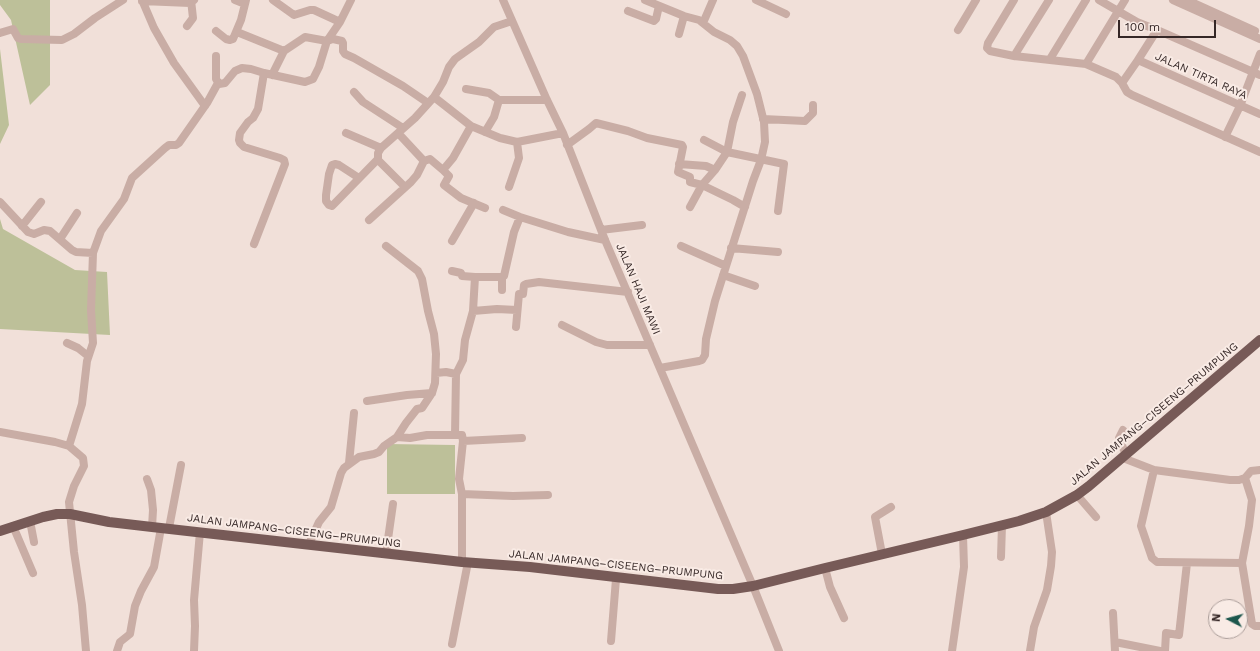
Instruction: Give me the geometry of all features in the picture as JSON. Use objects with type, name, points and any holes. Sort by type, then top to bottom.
[{"type":"main road","name":"JALAN JAMPANG–CISEENG–PRUMPUNG","points":[[0,531],[57,514],[70,514],[109,522],[465,562],[530,567],[718,589],[733,589],[753,586],[1002,525],[1046,512],[1077,495],[1260,340]]},
{"type":"street","points":[[0,33],[12,29],[18,38],[21,39],[62,40],[74,34],[123,0]]},
{"type":"street","points":[[187,26],[193,18],[192,1],[142,0],[154,28],[174,64],[205,106]]},
{"type":"street","points":[[216,31],[223,37],[230,40],[233,39],[237,32],[246,2],[235,0]]},
{"type":"street","points":[[218,83],[225,83],[235,72],[242,68],[305,82],[311,81],[314,79],[318,71],[327,41],[340,22],[351,0]]},
{"type":"street","name":"JALAN HAJI MAWI","points":[[503,0],[563,133],[605,240],[753,586],[779,651]]},
{"type":"street","points":[[645,0],[684,16],[699,20],[714,32],[733,43],[740,50],[757,94],[763,119],[765,144],[715,301],[706,339],[705,355],[702,360],[660,368]]},
{"type":"street","points":[[703,23],[713,0]]},
{"type":"street","points":[[756,0],[786,14]]},
{"type":"street","points":[[958,30],[976,0]]},
{"type":"street","points":[[1014,0],[988,43],[987,48],[993,52],[1014,56],[1086,64],[1111,74],[1122,83],[1127,92],[1132,96],[1260,152]]},
{"type":"street","points":[[1014,56],[1049,0]]},
{"type":"street","points":[[1050,60],[1086,0]]},
{"type":"street","points":[[1099,0],[1137,22],[1258,71]]},
{"type":"street","points":[[1086,64],[1125,0]]},
{"type":"street","points":[[1173,0],[1260,40]]},
{"type":"street","points":[[276,1],[292,15],[314,10],[340,22]]},
{"type":"street","points":[[1190,1],[1260,34]]},
{"type":"street","points":[[628,12],[654,21],[656,19],[659,6]]},
{"type":"street","points":[[679,34],[684,16]]},
{"type":"street","points":[[405,187],[378,159],[378,153],[381,148],[415,118],[431,100],[443,82],[449,67],[455,59],[479,42],[494,27],[512,21]]},
{"type":"street","name":"JALAN TIRTA RAYA","points":[[1157,30],[1138,60],[1260,114]]},
{"type":"street","points":[[237,32],[284,51]]},
{"type":"street","points":[[254,244],[285,164],[284,160],[280,158],[244,147],[239,140],[240,133],[258,109],[268,74],[284,51],[305,37],[327,41],[333,39],[342,41],[343,51],[345,54],[431,100],[471,126],[500,138],[518,142],[563,133]]},
{"type":"street","points":[[1225,137],[1258,71],[1260,54]]},
{"type":"street","points":[[216,56],[215,72],[218,83]]},
{"type":"street","points":[[1122,83],[1138,60]]},
{"type":"street","points":[[69,446],[82,404],[88,356],[93,338],[91,310],[93,254],[101,231],[124,199],[132,178],[165,148],[179,143],[205,106],[218,83]]},
{"type":"street","points":[[466,89],[489,93],[499,100],[547,100]]},
{"type":"street","points":[[354,92],[363,102],[401,130],[424,161]]},
{"type":"street","points":[[690,207],[702,185],[715,170],[727,152],[733,122],[742,95]]},
{"type":"street","points":[[485,132],[494,117],[499,100]]},
{"type":"street","points":[[763,119],[805,121],[813,112],[812,105]]},
{"type":"street","points":[[568,145],[596,123],[600,123],[646,138],[682,145],[683,150],[678,172],[684,176],[690,177],[690,182],[702,185],[745,207]]},
{"type":"street","points":[[442,170],[453,158],[471,126]]},
{"type":"street","points":[[346,133],[381,148]]},
{"type":"street","points":[[704,140],[727,152],[782,163],[784,165],[778,211]]},
{"type":"street","points":[[509,187],[518,158],[518,142]]},
{"type":"street","points":[[359,178],[339,165],[332,165],[326,195],[326,201],[329,205],[333,205],[378,159]]},
{"type":"street","points":[[368,220],[417,175],[424,161],[430,159],[449,176],[444,185],[461,198],[485,208]]},
{"type":"street","points":[[679,164],[706,166],[715,170]]},
{"type":"street","points":[[0,202],[22,226],[32,234],[36,234],[44,230],[50,231],[76,252],[93,254]]},
{"type":"street","points":[[22,226],[41,202]]},
{"type":"street","points":[[452,241],[474,203]]},
{"type":"street","points":[[503,210],[568,232],[605,240]]},
{"type":"street","points":[[60,239],[78,213]]},
{"type":"street","points":[[502,290],[502,277],[504,276],[514,232],[520,217]]},
{"type":"street","points":[[601,230],[642,225]]},
{"type":"street","points":[[309,544],[320,522],[331,507],[341,473],[349,463],[359,457],[379,452],[384,446],[398,437],[406,422],[417,409],[422,408],[432,393],[435,383],[436,354],[434,334],[422,279],[418,271],[386,246]]},
{"type":"street","points":[[681,246],[726,266]]},
{"type":"street","points":[[731,248],[778,252]]},
{"type":"street","points":[[452,271],[461,273],[462,276],[502,277]]},
{"type":"street","points":[[723,275],[755,286]]},
{"type":"street","points":[[455,435],[456,374],[463,360],[465,340],[473,311],[475,277]]},
{"type":"street","points":[[516,327],[519,294],[523,294],[524,286],[539,282],[628,292]]},
{"type":"street","points":[[473,311],[497,309],[518,310]]},
{"type":"street","points":[[562,325],[596,342],[607,345],[650,345]]},
{"type":"street","points":[[67,343],[81,350],[88,356]]},
{"type":"street","points":[[436,373],[446,372],[456,374]]},
{"type":"street","points":[[367,401],[432,393]]},
{"type":"street","points":[[349,463],[354,412]]},
{"type":"street","points":[[1123,430],[1119,438],[1124,456],[1154,470],[1230,480],[1239,480],[1251,472],[1260,470]]},
{"type":"street","points":[[0,432],[69,446],[83,458],[84,466],[70,497],[70,514],[82,605],[86,651]]},
{"type":"street","points":[[398,437],[410,438],[427,435],[462,435],[463,441],[459,479],[462,494],[465,562],[452,644]]},
{"type":"street","points":[[463,441],[522,438]]},
{"type":"street","points":[[118,651],[120,642],[130,634],[135,606],[154,567],[161,528],[181,465]]},
{"type":"street","points":[[1154,470],[1141,526],[1152,558],[1157,562],[1242,563]]},
{"type":"street","points":[[1244,478],[1252,500],[1250,526],[1242,563],[1252,624],[1255,626],[1260,626]]},
{"type":"street","points":[[147,479],[151,490],[153,510],[161,528]]},
{"type":"street","points":[[462,494],[513,496],[548,495]]},
{"type":"street","points":[[1077,495],[1096,517]]},
{"type":"street","points":[[386,553],[393,504]]},
{"type":"street","points":[[882,554],[875,517],[892,507]]},
{"type":"street","points":[[1030,651],[1034,627],[1047,590],[1051,566],[1052,552],[1046,512]]},
{"type":"street","points":[[30,521],[34,542]]},
{"type":"street","points":[[1001,557],[1002,525]]},
{"type":"street","points":[[13,526],[33,573]]},
{"type":"street","points":[[194,651],[194,600],[200,532]]},
{"type":"street","points":[[952,651],[964,567],[962,535]]},
{"type":"street","points":[[1165,651],[1166,633],[1179,635],[1188,563]]},
{"type":"street","points":[[825,568],[830,587],[844,618]]},
{"type":"street","points":[[611,640],[615,578]]},
{"type":"street","points":[[1113,613],[1115,651]]},
{"type":"street","points":[[1114,642],[1160,651]]},
{"type":"green space","points":[[0,0],[50,0],[50,85],[30,105],[11,20],[0,5]]},
{"type":"green space","points":[[0,49],[9,125],[0,144]]},
{"type":"green space","points":[[0,219],[3,229],[75,270],[107,272],[110,335],[0,329]]},
{"type":"green space","points":[[387,444],[455,445],[455,494],[387,494]]}]
